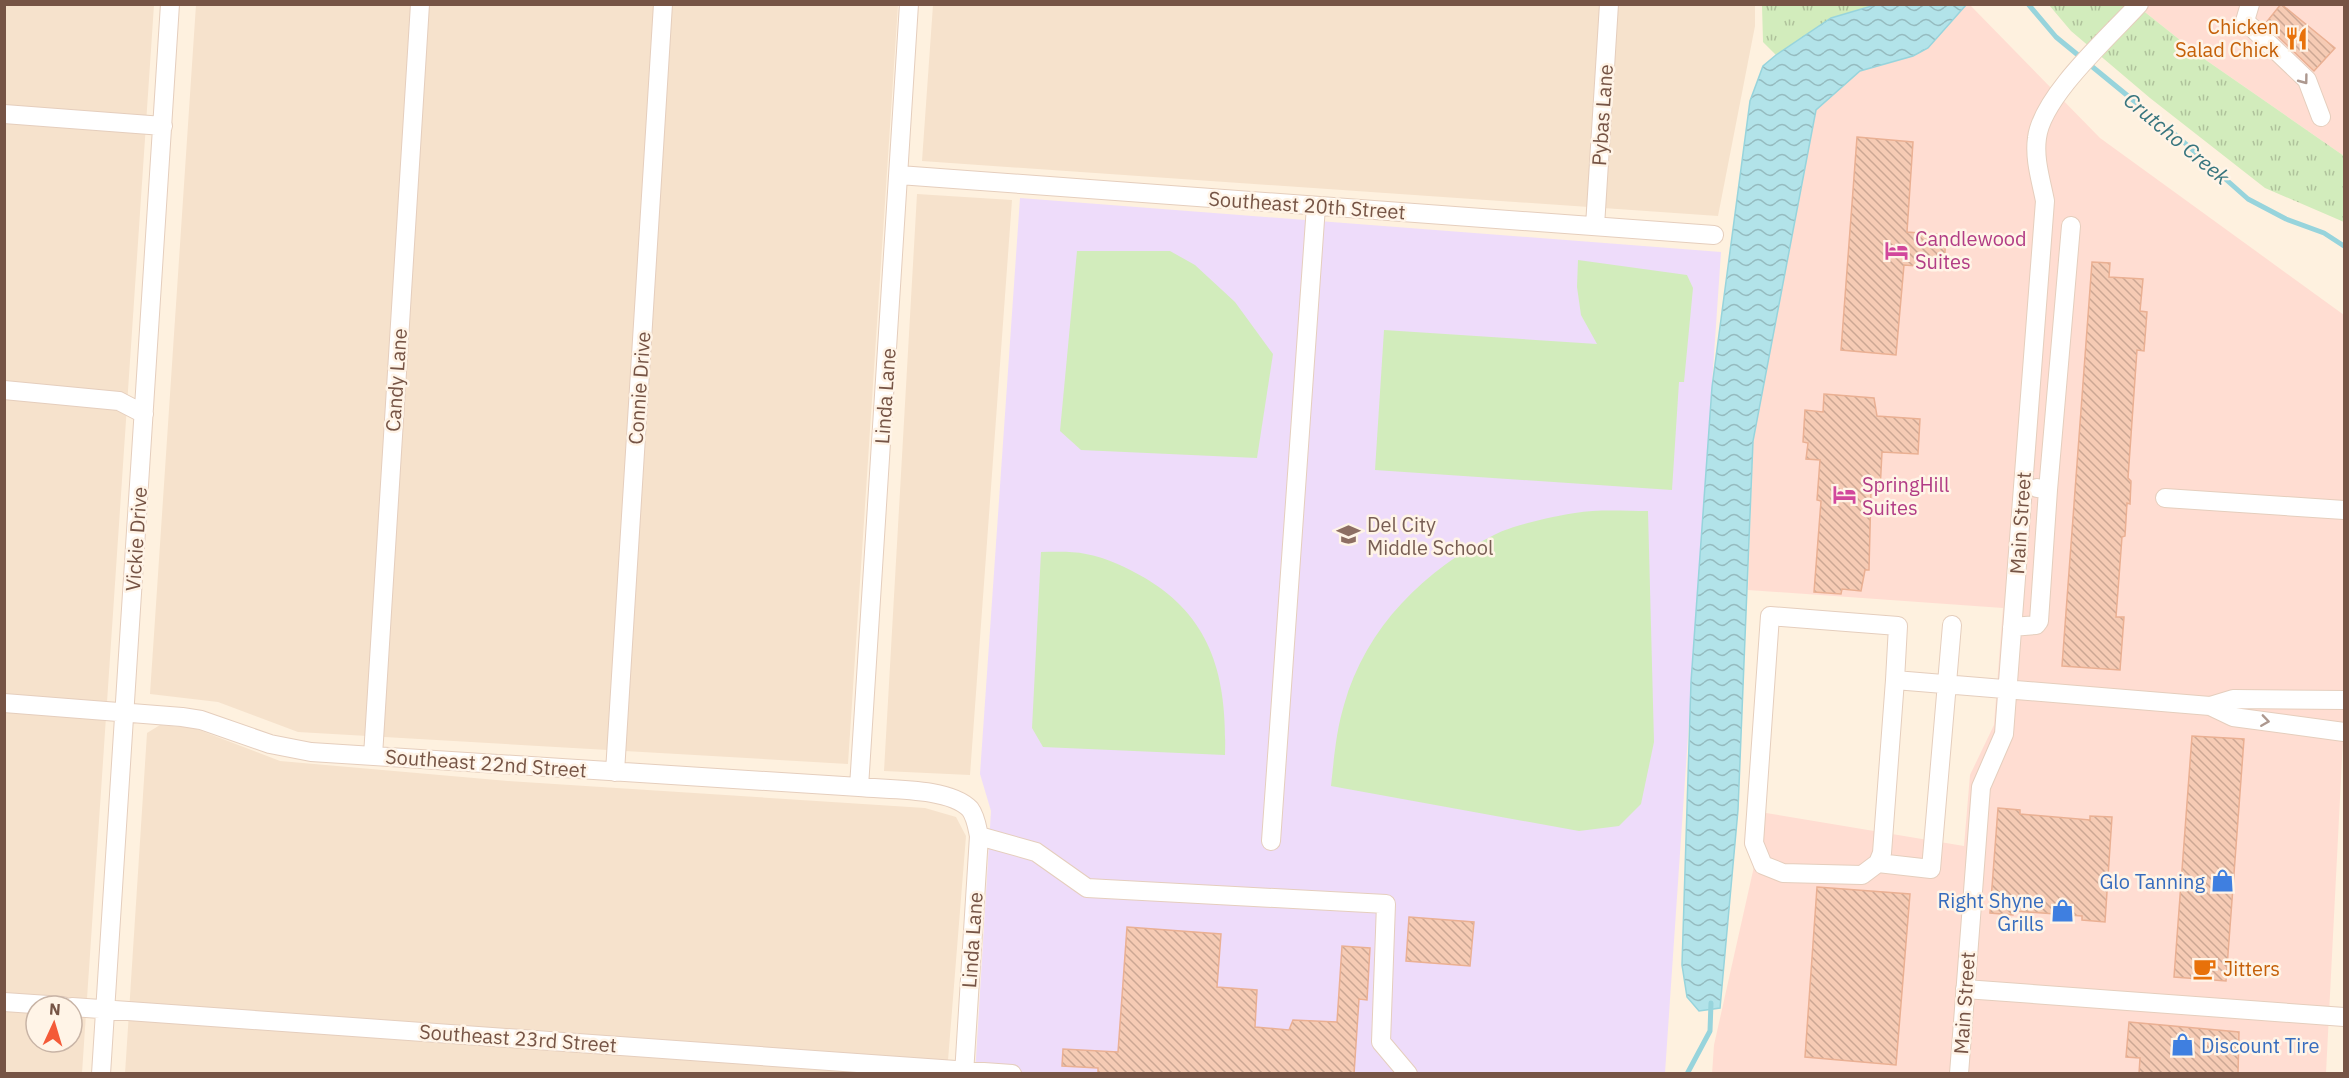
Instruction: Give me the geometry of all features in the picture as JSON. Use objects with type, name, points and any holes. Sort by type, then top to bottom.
[{"type":"street","name":"Vickie Drive","points":[[101,1074],[170,4]]},
{"type":"street","name":"Candy Lane","points":[[372,756],[420,4]]},
{"type":"street","name":"Connie Drive","points":[[615,772],[663,4]]},
{"type":"street","name":"Linda Lane","points":[[859,787],[909,4]]},
{"type":"street","name":"Pybas Lane","points":[[1595,226],[1609,4]]},
{"type":"street","points":[[2250,4],[2245,21],[2307,80],[2321,117]]},
{"type":"street","name":"Main Street","points":[[1959,1074],[1981,787],[2004,734],[2045,201],[2036,156],[2037,136],[2043,115],[2056,95],[2138,5]]},
{"type":"street","points":[[4,114],[163,126]]},
{"type":"street","name":"Southeast 20th Street","points":[[899,176],[1714,235]]},
{"type":"street","points":[[1271,841],[1316,206]]},
{"type":"street","points":[[2012,627],[2036,625],[2039,621],[2071,226]]},
{"type":"street","points":[[4,390],[119,401],[144,414]]},
{"type":"street","points":[[2023,487],[2048,490]]},
{"type":"street","points":[[2165,498],[2344,510]]},
{"type":"street","points":[[1770,616],[1898,626],[1895,680],[1882,853],[1878,863],[1862,875],[1782,873],[1762,865],[1754,843],[1770,616]]},
{"type":"street","points":[[1878,863],[1931,869],[1952,625]]},
{"type":"street","points":[[1895,680],[2210,706],[2233,717],[2344,732]]},
{"type":"street","points":[[2210,706],[2233,699],[2344,700]]},
{"type":"street","name":"Southeast 22nd Street","points":[[4,702],[125,711],[201,720],[270,744],[312,752],[934,793],[951,798],[969,809]]},
{"type":"street","name":"Linda Lane","points":[[964,1072],[979,836],[976,821],[969,809]]},
{"type":"street","points":[[979,836],[1036,852],[1087,888],[1386,904],[1381,1042],[1408,1074]]},
{"type":"street","points":[[1965,989],[2344,1017]]},
{"type":"street","points":[[4,1002],[24,1003]]},
{"type":"street","name":"Southeast 23rd Street","points":[[84,1008],[1011,1074]]},
{"type":"shaded area","points":[[5,5],[154,5],[84,1043],[84,994],[24,994],[24,1054],[83,1054],[82,1073],[5,1074]]},
{"type":"shaded area","points":[[196,5],[898,5],[848,764],[298,732],[218,702],[150,694]]},
{"type":"shaded area","points":[[933,5],[1755,5],[1755,26],[1718,216],[922,161]]},
{"type":"shaded area","points":[[1966,5],[1970,5],[2100,138],[2344,315],[2344,720],[2326,1073],[1712,1074],[1714,1045],[1766,813],[1964,846],[1970,775],[1994,725],[2003,608],[1748,590],[1753,441],[1816,110],[1860,71],[1913,56],[1928,48]]},
{"type":"shaded area","points":[[2136,5],[2344,5],[2344,156],[2200,56]]},
{"type":"shaded area","points":[[917,194],[1012,200],[970,775],[884,771]]},
{"type":"shaded area","name":"Del City Middle School","points":[[1020,198],[1721,252],[1665,1073],[975,1074],[991,811],[980,774]]},
{"type":"shaded area","points":[[160,725],[194,728],[280,761],[508,781],[925,808],[956,817],[966,836],[947,1073],[125,1074],[147,733]]},
{"type":"green space","points":[[1762,5],[1874,5],[1831,18],[1776,55],[1763,42]]},
{"type":"green space","points":[[2049,5],[2136,5],[2200,56],[2344,156],[2344,222],[2265,188],[2150,98],[2071,31]]},
{"type":"green space","points":[[1077,251],[1170,251],[1195,265],[1235,302],[1273,354],[1257,458],[1081,450],[1060,431]]},
{"type":"green space","points":[[1578,260],[1687,275],[1693,288],[1684,382],[1679,382],[1672,490],[1375,470],[1384,330],[1597,344],[1581,315],[1577,287]]},
{"type":"green space","points":[[1648,511],[1654,742],[1641,804],[1619,826],[1579,831],[1331,786],[1339,725],[1354,677],[1367,650],[1383,626],[1423,583],[1470,548],[1513,527],[1584,512]]},
{"type":"green space","points":[[1041,552],[1081,553],[1117,564],[1145,578],[1168,594],[1187,612],[1201,632],[1212,654],[1219,677],[1223,701],[1225,755],[1043,747],[1032,728]]},
{"type":"water","points":[[1875,5],[1966,5],[1928,48],[1913,56],[1860,71],[1816,110],[1753,441],[1738,810],[1720,1008],[1699,1011],[1687,997],[1682,965],[1691,682],[1712,387],[1750,101],[1763,66],[1776,55],[1831,18]]},
{"type":"building","name":"Chicken Salad Chick","points":[[2281,4],[2335,48],[2314,71],[2265,24]]},
{"type":"building","name":"Candlewood Suites","points":[[1857,137],[1913,142],[1907,232],[1946,235],[1944,268],[1904,265],[1896,355],[1841,350]]},
{"type":"building","points":[[2092,262],[2110,263],[2109,277],[2143,279],[2140,311],[2147,312],[2144,351],[2137,350],[2128,478],[2131,481],[2130,504],[2127,503],[2125,536],[2122,537],[2116,617],[2124,617],[2120,670],[2062,666]]},
{"type":"building","name":"SpringHill Suites","points":[[1824,394],[1874,398],[1877,416],[1920,419],[1918,454],[1882,452],[1880,491],[1871,490],[1869,570],[1865,570],[1861,591],[1842,589],[1841,594],[1814,592],[1821,501],[1817,500],[1820,460],[1806,459],[1808,443],[1803,442],[1805,410],[1823,412]]},
{"type":"building","points":[[2192,736],[2244,739],[2226,981],[2174,977]]},
{"type":"building","points":[[1998,808],[2020,810],[2020,814],[2090,820],[2090,816],[2112,817],[2105,922],[2082,920],[2082,916],[2014,911],[2013,915],[1990,913]]},
{"type":"building","points":[[1817,887],[1910,894],[1896,1065],[1805,1057]]},
{"type":"building","points":[[1409,917],[1474,922],[1470,966],[1406,961]]},
{"type":"building","points":[[1127,927],[1221,934],[1217,987],[1257,990],[1255,1027],[1289,1030],[1293,1020],[1337,1022],[1342,946],[1370,948],[1367,1000],[1359,999],[1354,1074],[1098,1074],[1098,1068],[1062,1066],[1063,1049],[1118,1052]]},
{"type":"building","name":"Discount Tire","points":[[2129,1022],[2239,1032],[2238,1074],[2139,1074],[2140,1058],[2126,1057]]},
{"type":"waterway","name":"Crutcho Creek","points":[[2028,4],[2056,37],[2178,137],[2248,199],[2286,219],[2324,233],[2344,246]]},
{"type":"waterway","points":[[1687,1074],[1710,1031],[1711,1003]]},
{"type":"place","name":"Chicken Salad Chick","points":[[2297,38]]},
{"type":"place","name":"Candlewood Suites","points":[[1897,250]]},
{"type":"place","name":"SpringHill Suites","points":[[1844,495]]},
{"type":"place","name":"Del City Middle School","points":[[1349,535]]},
{"type":"place","name":"Glo Tanning","points":[[2223,881]]},
{"type":"place","name":"Right Shyne Grills","points":[[2062,911]]},
{"type":"place","name":"Jitters","points":[[2205,968]]},
{"type":"place","name":"Discount Tire","points":[[2183,1045]]}]
